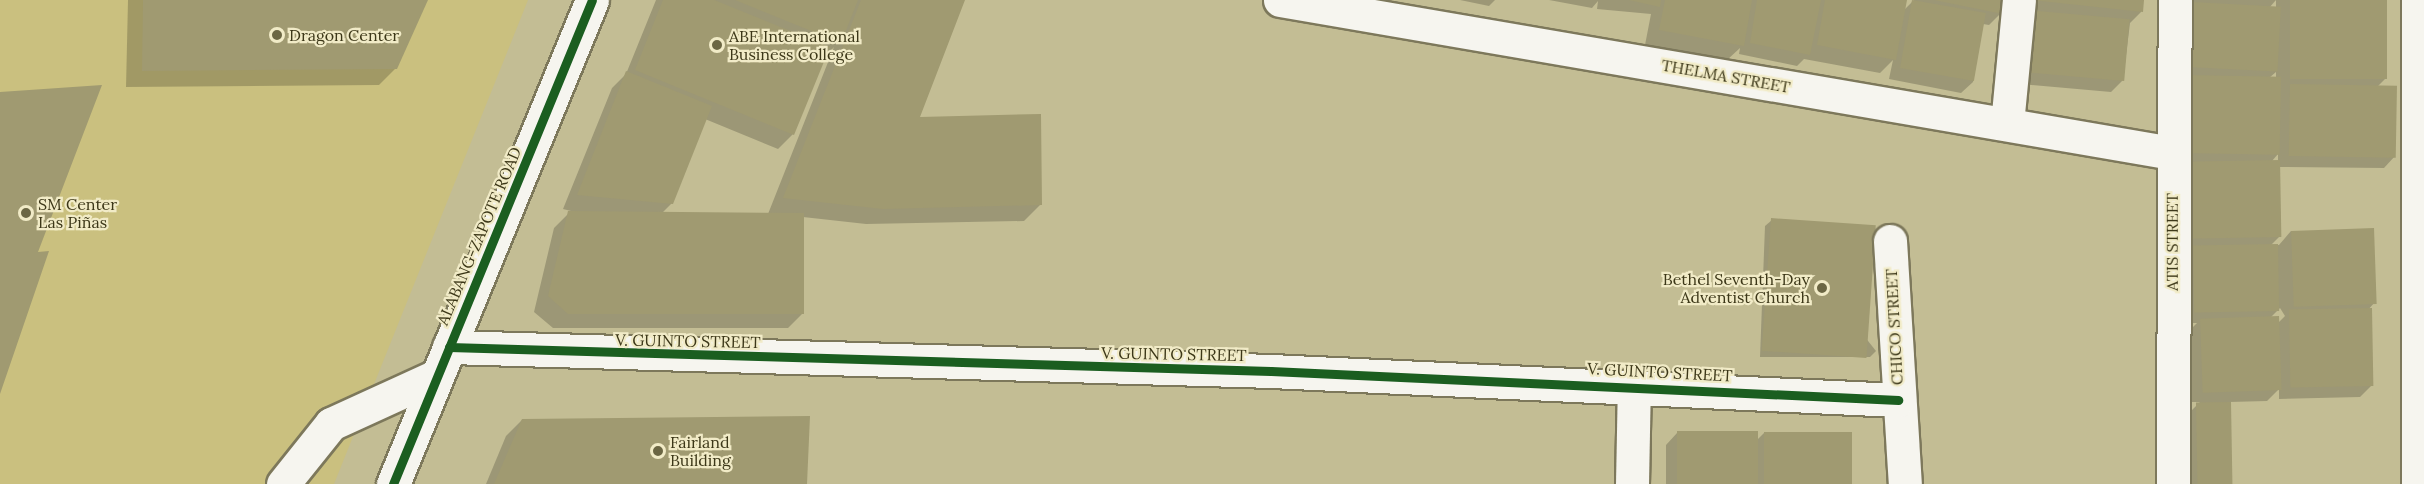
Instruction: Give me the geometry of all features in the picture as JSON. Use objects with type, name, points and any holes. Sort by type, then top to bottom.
[{"type":"main road","name":"ALABANG-ZAPOTE ROAD","points":[[393,484],[592,0]]},
{"type":"main road","name":"THELMA STREET","points":[[1280,0],[2172,153]]},
{"type":"main road","points":[[2007,124],[2019,0]]},
{"type":"main road","name":"ATIS STREET","points":[[2173,484],[2172,153],[2175,0]]},
{"type":"main road","points":[[2418,0],[2418,484]]},
{"type":"main road","name":"CHICO STREET","points":[[1890,241],[1898,400],[1905,484]]},
{"type":"main road","name":"V. GUINTO STREET","points":[[449,347],[1634,384],[1898,400]]},
{"type":"main road","points":[[284,484],[331,424],[436,376]]},
{"type":"main road","points":[[1632,484],[1634,384]]},
{"type":"shaded area","name":"SM Center Las Piñas","points":[[0,0],[528,0],[334,484],[0,484]]},
{"type":"building","name":"Dragon Center","points":[[143,0],[428,0],[397,69],[142,71]]},
{"type":"building","points":[[663,0],[714,0],[830,47],[794,135],[635,70]]},
{"type":"building","points":[[735,0],[858,0],[841,43]]},
{"type":"building","points":[[861,0],[965,0],[920,117],[1041,114],[1042,205],[883,209],[783,198]]},
{"type":"building","points":[[1629,0],[1661,0],[1660,7]]},
{"type":"building","points":[[1665,0],[1752,0],[1744,46],[1659,30]]},
{"type":"building","points":[[1757,0],[1821,0],[1810,55],[1750,43]]},
{"type":"building","points":[[1825,0],[1907,0],[1896,60],[1817,45]]},
{"type":"building","points":[[1912,0],[1986,13],[1974,81],[1900,68]]},
{"type":"building","points":[[1934,0],[2005,0],[2003,14]]},
{"type":"building","points":[[2032,0],[2144,0],[2143,12]]},
{"type":"building","points":[[2290,0],[2387,0],[2387,79],[2290,79]]},
{"type":"building","points":[[2191,2],[2281,7],[2277,72],[2188,67]]},
{"type":"building","points":[[2025,10],[2130,19],[2124,81],[2020,72]]},
{"type":"building","points":[[626,71],[712,106],[673,204],[577,195]]},
{"type":"building","points":[[2183,75],[2281,77],[2280,155],[2182,153]]},
{"type":"building","points":[[2290,84],[2397,86],[2396,158],[2289,156]]},
{"type":"building","name":"SM Center Las Piñas","points":[[102,85],[38,252],[49,251],[0,394],[0,92]]},
{"type":"building","points":[[2280,160],[2281,237],[2184,239],[2183,162]]},
{"type":"building","points":[[568,211],[804,213],[804,314],[568,314],[548,296]]},
{"type":"building","name":"Bethel Seventh-Day Adventist Church","points":[[1771,218],[1876,225],[1866,358],[1762,351]]},
{"type":"building","points":[[2374,228],[2377,304],[2294,307],[2291,231]]},
{"type":"building","points":[[2278,244],[2279,311],[2194,312],[2193,245]]},
{"type":"building","points":[[2372,308],[2373,386],[2290,387],[2289,309]]},
{"type":"building","points":[[2279,316],[2282,390],[2203,393],[2200,319]]},
{"type":"building","points":[[2231,402],[2232,484],[2197,484],[2196,403]]},
{"type":"building","name":"Fairland Building","points":[[810,416],[807,484],[494,484],[522,419]]},
{"type":"building","points":[[1677,431],[1758,431],[1758,484],[1677,484]]},
{"type":"building","points":[[1764,432],[1852,432],[1852,484],[1764,484]]},
{"type":"cycle path","points":[[393,484],[592,0]]},
{"type":"cycle path","points":[[449,347],[1271,371],[1898,400]]},
{"type":"place","name":"Dragon Center","points":[[277,35]]},
{"type":"place","name":"ABE International Business College","points":[[717,45]]},
{"type":"place","name":"SM Center Las Piñas","points":[[26,213]]},
{"type":"place","name":"Bethel Seventh-Day Adventist Church","points":[[1822,288]]},
{"type":"place","name":"Fairland Building","points":[[658,451]]}]
